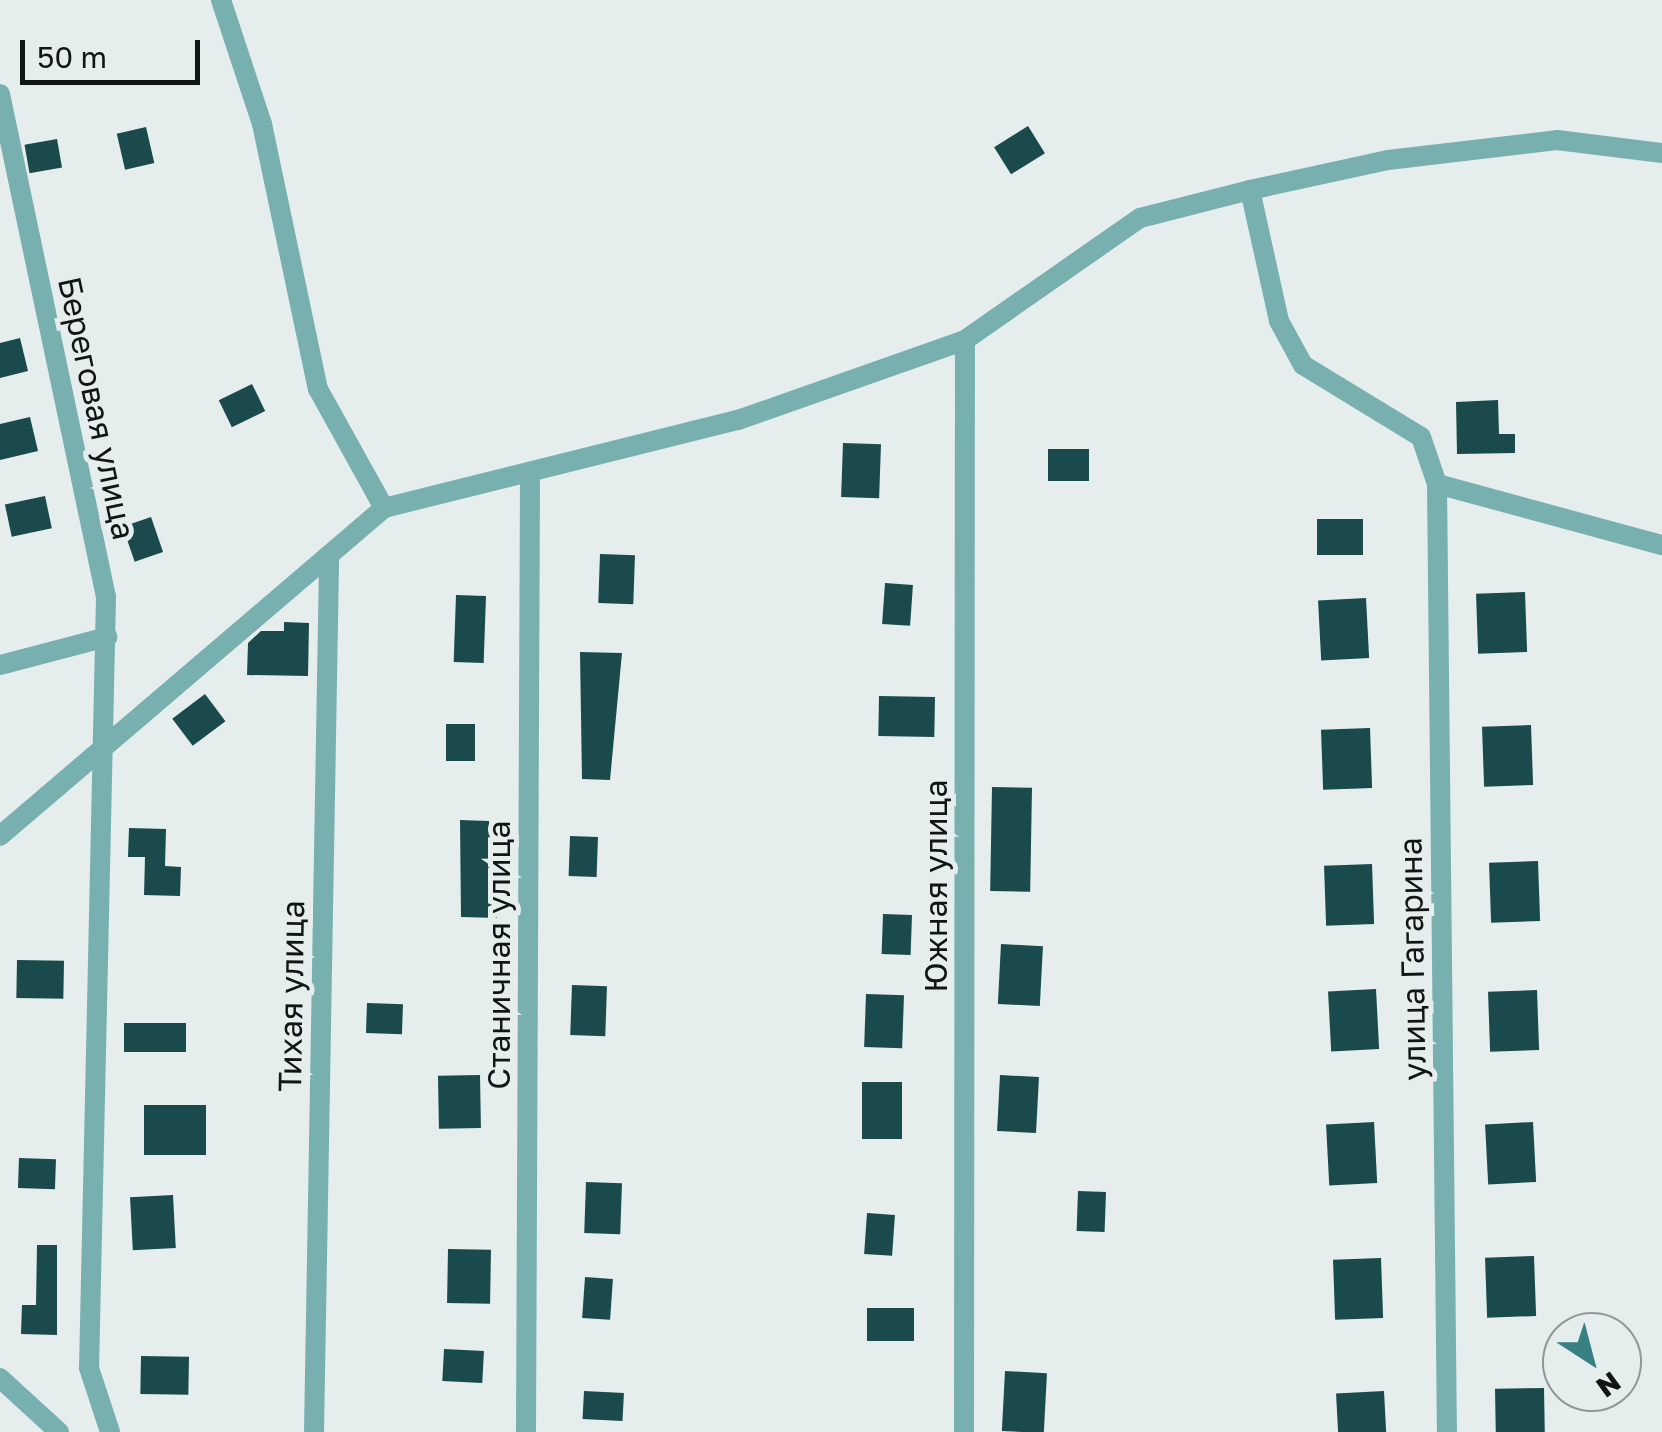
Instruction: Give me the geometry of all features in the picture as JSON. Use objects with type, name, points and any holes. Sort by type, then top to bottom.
[{"type":"street","points":[[221,0],[262,124],[318,389],[384,508]]},
{"type":"street","name":"Береговая улица","points":[[0,94],[106,597],[108,738]]},
{"type":"street","points":[[0,836],[108,738],[329,560],[384,508],[530,478],[738,420],[966,340],[1140,218],[1388,160],[1557,140],[1662,153]]},
{"type":"street","name":"улица Гагарина","points":[[1250,190],[1279,321],[1303,365],[1421,437],[1437,484],[1448,1432]]},
{"type":"street","name":"Южная улица","points":[[964,1432],[966,340]]},
{"type":"street","name":"Станичная улица","points":[[526,1432],[530,478]]},
{"type":"street","points":[[1437,484],[1662,545]]},
{"type":"street","name":"Тихая улица","points":[[314,1432],[329,560]]},
{"type":"street","points":[[0,666],[107,637]]},
{"type":"street","points":[[108,738],[89,1368],[110,1432]]},
{"type":"street","points":[[0,1378],[59,1432]]},
{"type":"building","points":[[1028,126],[1045,153],[1011,174],[994,147]]},
{"type":"building","points":[[146,127],[154,163],[125,170],[117,134]]},
{"type":"building","points":[[57,139],[62,168],[30,173],[25,145]]},
{"type":"building","points":[[20,338],[28,371],[0,378],[0,343]]},
{"type":"building","points":[[252,384],[265,411],[232,427],[219,400]]},
{"type":"building","points":[[1498,400],[1499,434],[1515,434],[1515,453],[1457,454],[1456,402]]},
{"type":"building","points":[[30,417],[38,451],[0,460],[0,424]]},
{"type":"building","points":[[843,443],[881,444],[879,498],[841,497]]},
{"type":"building","points":[[1048,449],[1089,449],[1089,481],[1048,481]]},
{"type":"building","points":[[45,496],[52,528],[12,537],[5,505]]},
{"type":"building","points":[[151,517],[163,552],[135,562],[123,527]]},
{"type":"building","points":[[1317,519],[1363,519],[1363,555],[1317,555]]},
{"type":"building","points":[[600,554],[635,555],[633,604],[598,603]]},
{"type":"building","points":[[885,583],[913,585],[910,626],[882,624]]},
{"type":"building","points":[[1525,592],[1527,652],[1478,654],[1476,594]]},
{"type":"building","points":[[456,595],[486,596],[484,663],[454,662]]},
{"type":"building","points":[[1366,598],[1369,658],[1321,660],[1318,601]]},
{"type":"building","points":[[284,622],[309,623],[308,676],[247,675],[248,643],[261,631],[284,631]]},
{"type":"building","points":[[580,652],[622,653],[610,780],[582,779]]},
{"type":"building","points":[[205,694],[225,721],[193,746],[172,719]]},
{"type":"building","points":[[879,696],[935,697],[934,737],[878,736]]},
{"type":"building","points":[[446,724],[475,724],[475,761],[446,761]]},
{"type":"building","points":[[1531,725],[1533,785],[1484,787],[1482,727]]},
{"type":"building","points":[[1370,728],[1372,788],[1323,790],[1321,730]]},
{"type":"building","points":[[992,787],[1032,788],[1030,892],[990,891]]},
{"type":"building","points":[[460,820],[489,821],[497,918],[461,917]]},
{"type":"building","points":[[129,828],[166,829],[165,866],[181,867],[180,896],[144,895],[145,857],[128,857]]},
{"type":"building","points":[[570,836],[598,837],[597,877],[569,876]]},
{"type":"building","points":[[1538,861],[1540,921],[1491,923],[1489,863]]},
{"type":"building","points":[[1372,864],[1374,924],[1326,926],[1324,866]]},
{"type":"building","points":[[883,914],[912,915],[911,955],[882,954]]},
{"type":"building","points":[[1001,944],[1043,946],[1040,1006],[998,1004]]},
{"type":"building","points":[[17,960],[64,961],[63,999],[16,998]]},
{"type":"building","points":[[572,985],[607,986],[605,1036],[570,1035]]},
{"type":"building","points":[[1376,989],[1379,1049],[1331,1051],[1328,992]]},
{"type":"building","points":[[1537,990],[1539,1050],[1490,1052],[1488,992]]},
{"type":"building","points":[[866,994],[904,995],[902,1048],[864,1047]]},
{"type":"building","points":[[367,1003],[403,1004],[402,1034],[366,1033]]},
{"type":"building","points":[[124,1023],[186,1023],[186,1052],[124,1052]]},
{"type":"building","points":[[480,1075],[481,1128],[439,1129],[438,1076]]},
{"type":"building","points":[[1000,1075],[1039,1077],[1036,1133],[997,1131]]},
{"type":"building","points":[[862,1082],[902,1082],[902,1139],[862,1139]]},
{"type":"building","points":[[144,1105],[206,1105],[206,1155],[144,1155]]},
{"type":"building","points":[[1374,1122],[1377,1183],[1329,1185],[1326,1125]]},
{"type":"building","points":[[1533,1122],[1536,1182],[1488,1184],[1485,1125]]},
{"type":"building","points":[[19,1158],[56,1159],[55,1189],[18,1188]]},
{"type":"building","points":[[586,1182],[622,1183],[620,1234],[584,1233]]},
{"type":"building","points":[[1078,1191],[1106,1192],[1105,1232],[1077,1231]]},
{"type":"building","points":[[173,1195],[176,1248],[133,1250],[130,1197]]},
{"type":"building","points":[[867,1213],[895,1215],[892,1256],[864,1254]]},
{"type":"building","points":[[37,1245],[57,1245],[57,1335],[21,1334],[22,1305],[36,1305]]},
{"type":"building","points":[[448,1249],[491,1250],[490,1304],[447,1303]]},
{"type":"building","points":[[1534,1256],[1536,1316],[1487,1318],[1485,1258]]},
{"type":"building","points":[[1381,1258],[1383,1318],[1335,1320],[1333,1260]]},
{"type":"building","points":[[585,1277],[613,1279],[610,1320],[582,1318]]},
{"type":"building","points":[[867,1308],[914,1308],[914,1341],[867,1341]]},
{"type":"building","points":[[444,1349],[484,1351],[482,1383],[442,1381]]},
{"type":"building","points":[[141,1356],[189,1357],[188,1395],[140,1394]]},
{"type":"building","points":[[1005,1371],[1047,1373],[1044,1432],[1002,1431]]},
{"type":"building","points":[[1542,1388],[1545,1432],[1496,1432],[1495,1389]]},
{"type":"building","points":[[584,1391],[624,1393],[622,1421],[583,1419]]},
{"type":"building","points":[[1384,1391],[1386,1432],[1338,1432],[1336,1394]]}]
